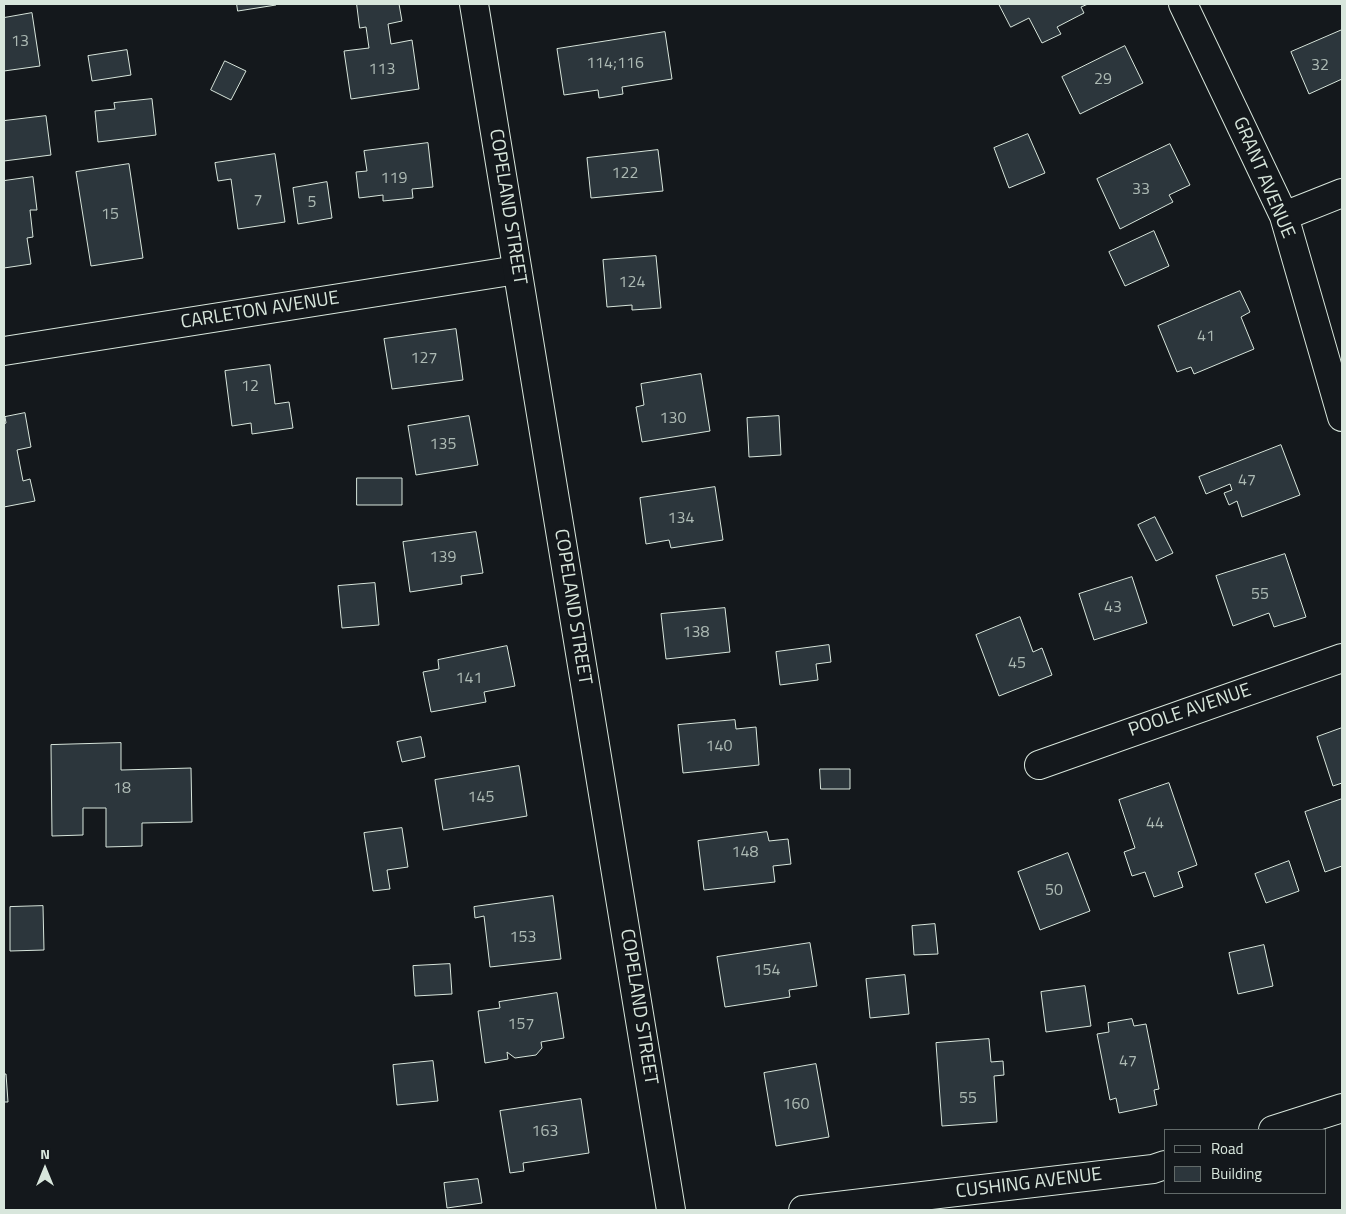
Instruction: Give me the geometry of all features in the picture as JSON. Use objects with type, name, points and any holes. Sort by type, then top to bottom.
[{"type":"street","name":"COPELAND STREET","points":[[474,4],[671,1210]]},
{"type":"street","name":"GRANT AVENUE","points":[[1183,4],[1284,216],[1342,417]]},
{"type":"street","points":[[1284,216],[1342,193]]},
{"type":"street","name":"CARLETON AVENUE","points":[[4,351],[517,270]]},
{"type":"street","name":"POOLE AVENUE","points":[[1039,765],[1342,658]]},
{"type":"street","points":[[1276,1129],[1342,1108]]},
{"type":"street","name":"CUSHING AVENUE","points":[[803,1210],[1164,1166]]},
{"type":"building","points":[[237,4],[276,4],[276,5],[238,11]]},
{"type":"building","points":[[357,4],[399,4],[402,21],[388,24],[391,44],[412,40],[419,89],[351,99],[344,51],[369,48],[366,27],[360,28]]},
{"type":"building","points":[[999,4],[1088,4],[1081,7],[1084,13],[1057,27],[1061,34],[1042,43],[1029,18],[1011,27]]},
{"type":"building","points":[[32,13],[40,66],[4,71],[4,18]]},
{"type":"building","points":[[1342,30],[1342,79],[1309,94],[1291,52]]},
{"type":"building","points":[[665,32],[672,79],[622,87],[623,94],[599,98],[598,90],[564,95],[557,49]]},
{"type":"building","points":[[1125,46],[1143,83],[1080,114],[1062,77]]},
{"type":"building","points":[[127,50],[131,75],[92,81],[88,56]]},
{"type":"building","points":[[225,61],[246,71],[231,100],[211,90]]},
{"type":"building","points":[[152,99],[156,135],[98,142],[95,111],[115,109],[114,103]]},
{"type":"building","points":[[46,116],[51,155],[4,161],[4,121]]},
{"type":"building","points":[[1028,134],[1045,173],[1009,188],[994,148]]},
{"type":"building","points":[[428,143],[433,187],[412,189],[413,198],[383,201],[383,195],[359,198],[356,172],[367,171],[364,151]]},
{"type":"building","points":[[1170,144],[1190,185],[1169,195],[1173,202],[1120,229],[1097,179]]},
{"type":"building","points":[[658,150],[663,191],[591,198],[587,158]]},
{"type":"building","points":[[275,154],[285,222],[238,229],[231,179],[218,181],[215,163]]},
{"type":"building","points":[[129,164],[143,258],[91,266],[76,172]]},
{"type":"building","points":[[33,177],[37,210],[30,210],[33,237],[27,238],[31,264],[4,268],[4,181]]},
{"type":"building","points":[[327,182],[332,218],[298,224],[293,188]]},
{"type":"building","points":[[1154,231],[1169,266],[1125,286],[1109,252]]},
{"type":"building","points":[[656,256],[661,308],[632,310],[632,305],[607,307],[603,260]]},
{"type":"building","points":[[1240,291],[1250,312],[1241,317],[1254,349],[1194,374],[1191,367],[1177,372],[1158,326]]},
{"type":"building","points":[[456,329],[463,380],[392,389],[384,339]]},
{"type":"building","points":[[270,365],[275,404],[289,402],[293,428],[252,434],[251,423],[232,426],[225,371]]},
{"type":"building","points":[[701,374],[710,431],[642,442],[636,407],[644,405],[641,384]]},
{"type":"building","points":[[25,413],[31,447],[17,450],[23,481],[30,479],[35,501],[4,507],[5,417]]},
{"type":"building","points":[[469,416],[478,465],[416,475],[408,426]]},
{"type":"building","points":[[779,416],[781,455],[749,457],[747,418]]},
{"type":"building","points":[[1281,445],[1300,495],[1242,517],[1237,501],[1229,505],[1224,493],[1232,490],[1230,484],[1206,494],[1199,477]]},
{"type":"building","points":[[357,478],[402,478],[402,505],[357,505]]},
{"type":"building","points":[[715,487],[723,540],[671,548],[669,540],[646,544],[640,498]]},
{"type":"building","points":[[1155,517],[1173,553],[1156,561],[1138,525]]},
{"type":"building","points":[[476,532],[483,573],[461,576],[462,584],[410,592],[403,542]]},
{"type":"building","points":[[1285,554],[1306,617],[1274,627],[1269,613],[1233,626],[1216,576]]},
{"type":"building","points":[[1132,577],[1147,623],[1094,640],[1079,594]]},
{"type":"building","points":[[375,583],[379,625],[342,628],[338,586]]},
{"type":"building","points":[[725,608],[730,652],[666,659],[661,614]]},
{"type":"building","points":[[1020,617],[1033,652],[1042,648],[1052,675],[999,696],[976,635]]},
{"type":"building","points":[[829,645],[831,662],[816,664],[818,680],[780,685],[776,652]]},
{"type":"building","points":[[507,646],[515,686],[484,692],[486,702],[431,712],[423,672],[439,669],[438,660]]},
{"type":"building","points":[[735,720],[736,729],[756,727],[759,765],[683,773],[678,725]]},
{"type":"building","points":[[1342,728],[1342,783],[1333,786],[1317,737]]},
{"type":"building","points":[[421,737],[425,757],[402,762],[397,742]]},
{"type":"building","points":[[121,743],[121,770],[191,768],[192,822],[142,823],[142,846],[106,847],[106,808],[83,808],[83,835],[52,836],[51,745]]},
{"type":"building","points":[[519,766],[527,816],[443,830],[435,780]]},
{"type":"building","points":[[820,769],[850,769],[850,789],[821,789]]},
{"type":"building","points":[[1169,783],[1197,865],[1178,872],[1183,887],[1154,897],[1145,872],[1132,876],[1124,852],[1135,848],[1119,800]]},
{"type":"building","points":[[1342,799],[1342,866],[1325,872],[1305,812]]},
{"type":"building","points":[[402,828],[408,867],[387,870],[390,889],[373,891],[364,833]]},
{"type":"building","points":[[767,832],[769,841],[788,839],[791,864],[773,866],[775,882],[704,890],[698,841]]},
{"type":"building","points":[[1068,853],[1090,911],[1040,930],[1018,872]]},
{"type":"building","points":[[1289,861],[1299,891],[1266,903],[1255,874]]},
{"type":"building","points":[[553,896],[561,959],[490,967],[484,916],[475,918],[474,907]]},
{"type":"building","points":[[43,906],[44,950],[10,951],[10,907]]},
{"type":"building","points":[[935,924],[938,954],[914,955],[912,926]]},
{"type":"building","points":[[810,943],[817,986],[789,990],[790,997],[725,1007],[717,957]]},
{"type":"building","points":[[1264,945],[1273,986],[1238,994],[1229,953]]},
{"type":"building","points":[[450,964],[452,994],[415,996],[413,966]]},
{"type":"building","points":[[905,975],[909,1014],[870,1018],[866,979]]},
{"type":"building","points":[[1085,986],[1091,1026],[1046,1032],[1041,992]]},
{"type":"building","points":[[557,993],[564,1038],[541,1042],[542,1048],[536,1055],[515,1058],[507,1052],[508,1059],[485,1063],[478,1011],[500,1008],[499,1002]]},
{"type":"building","points":[[1132,1019],[1134,1026],[1146,1024],[1159,1089],[1154,1090],[1157,1105],[1119,1113],[1116,1098],[1110,1100],[1097,1034],[1109,1032],[1108,1023]]},
{"type":"building","points":[[989,1039],[991,1062],[1003,1061],[1004,1075],[994,1076],[997,1122],[942,1126],[936,1043]]},
{"type":"building","points":[[433,1061],[438,1101],[397,1105],[393,1065]]},
{"type":"building","points":[[816,1064],[829,1137],[776,1146],[764,1073]]},
{"type":"building","points":[[4,1074],[6,1074],[8,1102],[4,1102]]},
{"type":"building","points":[[581,1099],[589,1153],[523,1163],[524,1171],[510,1173],[500,1111]]},
{"type":"building","points":[[478,1179],[482,1203],[447,1208],[444,1183]]}]
